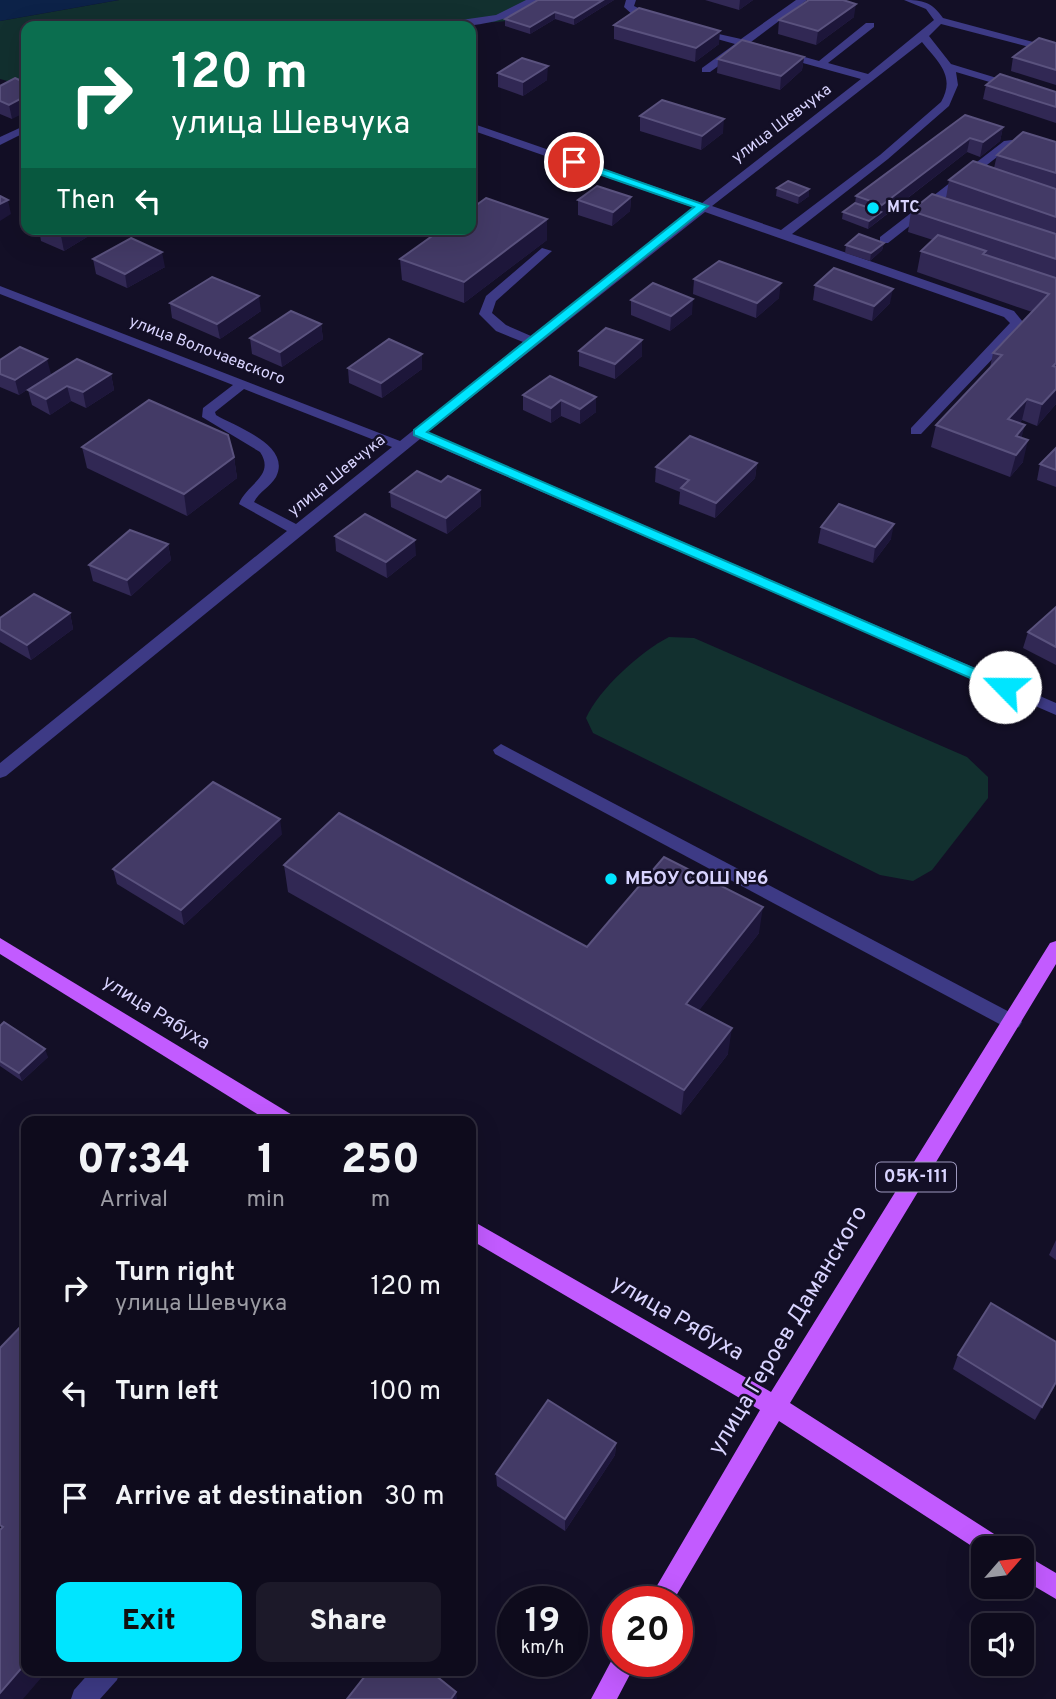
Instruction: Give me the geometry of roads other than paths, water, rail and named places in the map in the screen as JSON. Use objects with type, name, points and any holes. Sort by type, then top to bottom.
[{"type":"main road","name":"улица Рябуха","points":[[0,945],[278,1116]]},
{"type":"main road","name":"улица Героев Даманского","points":[[669,1586],[775,1406],[1056,948]]},
{"type":"main road","name":"улица Рябуха","points":[[476,1231],[775,1406],[977,1536]]},
{"type":"main road","points":[[1034,1573],[1056,1587]]},
{"type":"main road","points":[[603,1699],[616,1677]]},
{"type":"street","points":[[476,21],[498,18],[534,0]]},
{"type":"street","points":[[631,0],[631,10],[664,21]]},
{"type":"street","points":[[706,69],[802,0]]},
{"type":"street","points":[[914,1],[930,7],[940,20],[1056,51]]},
{"type":"street","name":"улица Шевчука","points":[[0,772],[532,341],[702,206],[870,78],[940,20]]},
{"type":"street","points":[[821,64],[870,25]]},
{"type":"street","points":[[690,28],[870,78]]},
{"type":"street","points":[[783,235],[884,157],[945,104],[955,83],[946,66],[923,36]]},
{"type":"street","points":[[946,66],[1056,99]]},
{"type":"street","points":[[476,128],[1009,314],[1017,322],[1013,329],[916,430]]},
{"type":"street","points":[[0,142],[21,131]]},
{"type":"street","points":[[884,240],[1008,143],[1019,142],[1056,151]]},
{"type":"street","points":[[532,341],[492,322],[485,314],[486,306],[490,299],[546,251]]},
{"type":"street","name":"улица Волочаевского","points":[[0,290],[402,446]]},
{"type":"street","points":[[242,384],[208,411],[209,418],[261,445],[271,455],[274,466],[268,479],[247,498],[246,503],[298,531]]},
{"type":"street","points":[[418,433],[1056,709]]},
{"type":"street","points":[[501,750],[1012,1022]]},
{"type":"street","points":[[83,1699],[104,1676]]},
{"type":"water","points":[[0,0],[119,0],[0,21]]},
{"type":"place","name":"МТС","points":[[873,208]]},
{"type":"place","name":"МБОУ СОШ №6","points":[[611,879]]}]
